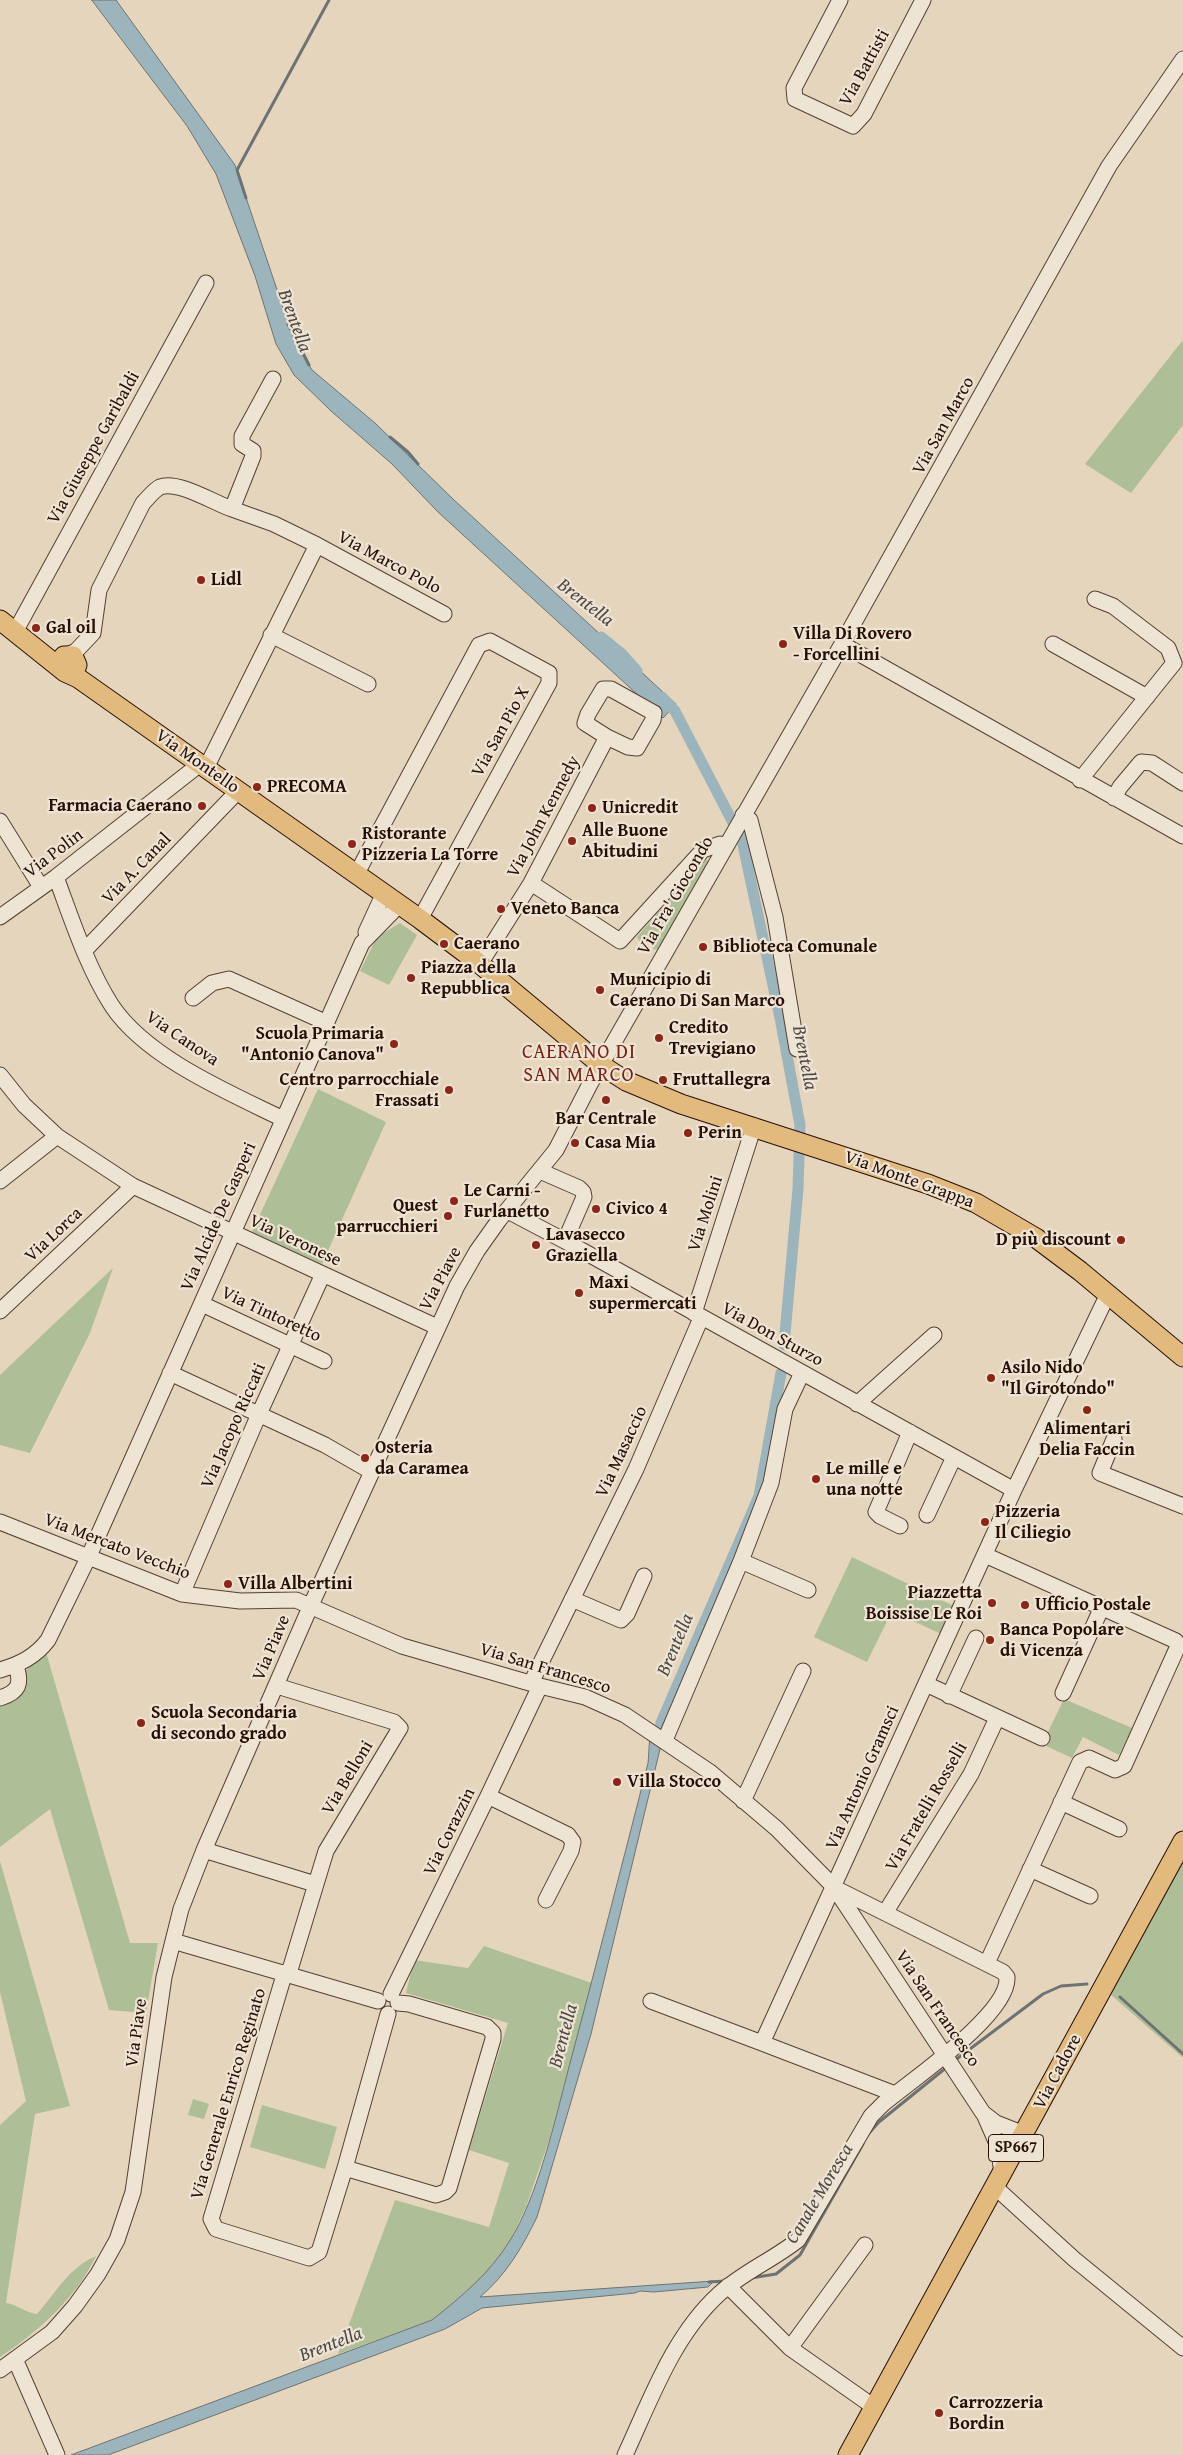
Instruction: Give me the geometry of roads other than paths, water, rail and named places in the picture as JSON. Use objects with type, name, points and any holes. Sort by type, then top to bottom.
[{"type":"main road","name":"Via Montello","points":[[0,620],[15,632],[68,664],[203,766],[400,904],[480,964],[601,1065]]},
{"type":"main road","name":"Via Monte Grappa","points":[[601,1065],[626,1082],[650,1093],[928,1184],[976,1203],[1036,1238],[1108,1294],[1183,1357]]},
{"type":"main road","name":"Via Cadore","points":[[848,2455],[1183,1840]]},
{"type":"street","name":"Via Battisti","points":[[840,0],[794,88],[795,99],[824,115],[853,126],[864,114],[923,0]]},
{"type":"street","name":"Via San Marco","points":[[740,821],[842,644],[1109,166],[1183,59]]},
{"type":"street","name":"Via Giuseppe Garibaldi","points":[[15,632],[206,283]]},
{"type":"street","points":[[232,509],[253,456],[253,451],[240,440],[273,380]]},
{"type":"street","name":"Via Marco Polo","points":[[68,664],[93,633],[99,590],[143,504],[161,487],[175,487],[188,490],[274,524],[444,614]]},
{"type":"street","name":"Via Marco Polo","points":[[203,766],[316,545]]},
{"type":"street","points":[[1080,780],[1174,663],[1168,648],[1113,606],[1095,599]]},
{"type":"street","points":[[271,635],[368,684]]},
{"type":"street","name":"Via San Pio X","points":[[357,873],[479,645],[490,641],[549,673],[549,683],[420,919]]},
{"type":"street","points":[[842,644],[1080,780],[1183,835]]},
{"type":"street","points":[[1053,644],[1147,697]]},
{"type":"street","points":[[604,689],[611,689],[654,713],[654,720],[637,748],[628,747],[607,737],[585,723],[604,689]]},
{"type":"street","name":"Via John Kennedy","points":[[480,964],[531,883],[607,737]]},
{"type":"street","points":[[1114,798],[1120,787],[1141,762],[1152,763],[1183,783]]},
{"type":"street","name":"Via Polin","points":[[0,917],[203,766]]},
{"type":"street","name":"Via A. Canal","points":[[84,951],[238,791]]},
{"type":"street","points":[[740,821],[750,820],[775,917],[797,1049]]},
{"type":"street","points":[[0,821],[41,887]]},
{"type":"street","name":"Via Fra' Giocondo","points":[[601,1065],[740,821]]},
{"type":"street","points":[[531,883],[620,940],[703,850],[720,844],[726,844]]},
{"type":"street","name":"Via Canova","points":[[56,877],[84,951],[113,1007],[127,1024],[147,1042],[190,1070],[283,1118]]},
{"type":"street","points":[[362,943],[384,893]]},
{"type":"street","name":"Via Alcide De Gasperi","points":[[0,1670],[16,1666],[34,1655],[48,1640],[89,1556],[362,943],[400,904]]},
{"type":"street","points":[[193,998],[212,983],[229,979],[327,1023]]},
{"type":"street","name":"Via Piave","points":[[0,2370],[52,2332],[75,2306],[98,2274],[117,2240],[133,2192],[164,1977],[181,1909],[204,1850],[311,1605],[437,1328],[477,1252],[556,1150],[601,1065]]},
{"type":"street","name":"Via Veronese","points":[[0,1075],[24,1106],[57,1136],[133,1186],[437,1328]]},
{"type":"street","name":"Via Molini","points":[[697,1315],[754,1126]]},
{"type":"street","points":[[0,1181],[57,1136]]},
{"type":"street","points":[[540,1171],[579,1188],[583,1192],[584,1197],[564,1241]]},
{"type":"street","name":"Via Lorca","points":[[0,1311],[133,1186]]},
{"type":"street","name":"Via Don Sturzo","points":[[508,1211],[1014,1490]]},
{"type":"street","name":"Via Jacopo Riccati","points":[[182,1594],[259,1414],[323,1274]]},
{"type":"street","name":"Via Antonio Gramsci","points":[[834,1888],[1014,1490],[1108,1294]]},
{"type":"street","name":"Via Tintoretto","points":[[202,1304],[324,1361]]},
{"type":"street","name":"Via Masaccio","points":[[535,1684],[572,1599],[636,1469],[697,1315]]},
{"type":"street","points":[[857,1404],[934,1335]]},
{"type":"street","points":[[664,1740],[741,1560],[771,1483],[785,1409],[802,1373]]},
{"type":"street","points":[[170,1374],[325,1445],[372,1472]]},
{"type":"street","points":[[900,1526],[876,1512],[910,1432]]},
{"type":"street","points":[[1114,1439],[1100,1473],[1183,1506]]},
{"type":"street","points":[[927,1515],[954,1457]]},
{"type":"street","name":"Via Mercato Vecchio","points":[[0,1522],[182,1594],[240,1601],[296,1600],[311,1605]]},
{"type":"street","points":[[985,1555],[1180,1643],[1126,1763],[1119,1769],[1114,1770],[1089,1758],[1080,1762],[987,1963]]},
{"type":"street","points":[[741,1560],[808,1590]]},
{"type":"street","points":[[572,1599],[621,1620],[627,1614],[644,1576]]},
{"type":"street","name":"Via San Francesco","points":[[311,1605],[402,1646],[585,1697],[625,1715],[710,1772],[777,1829],[834,1888],[957,2071],[983,2113],[1021,2139]]},
{"type":"street","points":[[1063,1693],[1102,1607]]},
{"type":"street","points":[[949,1696],[976,1638]]},
{"type":"street","points":[[0,1698],[11,1695],[18,1687],[20,1677],[16,1666]]},
{"type":"street","points":[[743,1801],[803,1671]]},
{"type":"street","name":"Via Corazzin","points":[[388,2003],[488,1796],[535,1684]]},
{"type":"street","points":[[926,1684],[1042,1738]]},
{"type":"street","name":"Via Belloni","points":[[277,1686],[394,1722],[399,1726],[399,1731],[326,1851],[287,1973]]},
{"type":"street","name":"Via Fratelli Rosselli","points":[[885,1913],[971,1774],[997,1718]]},
{"type":"street","points":[[488,1796],[568,1835],[573,1842],[571,1851],[546,1900]]},
{"type":"street","points":[[1061,1802],[1119,1829]]},
{"type":"street","points":[[204,1850],[315,1884]]},
{"type":"street","points":[[1030,1869],[1090,1896]]},
{"type":"street","points":[[625,2455],[674,2351],[713,2300],[729,2286],[782,2253],[798,2240],[856,2138],[871,2116],[895,2094],[947,2056],[968,2036],[987,2015],[1006,1988],[1006,1977],[1003,1972],[987,1963],[834,1888],[762,2043]]},
{"type":"street","name":"Via Generale Enrico Reginato","points":[[173,1941],[287,1973],[388,2003],[345,2168],[319,2252],[309,2258],[216,2230],[211,2219],[287,1973]]},
{"type":"street","points":[[651,2001],[895,2094]]},
{"type":"street","points":[[345,2168],[436,2194],[445,2192],[448,2188],[494,2039],[493,2033],[488,2027],[409,2004],[388,2003]]},
{"type":"street","points":[[983,2113],[996,2139],[999,2180],[1074,2259],[1183,2348]]},
{"type":"street","points":[[996,2139],[1006,2145],[1021,2139]]},
{"type":"street","points":[[790,2348],[865,2245]]},
{"type":"street","points":[[729,2286],[790,2348],[874,2408]]},
{"type":"street","points":[[15,2359],[57,2455]]},
{"type":"water","points":[[92,0],[116,0],[235,165],[295,343],[312,370],[375,423],[453,499],[676,704],[663,718],[438,512],[392,464],[331,411],[294,375],[276,344],[255,276],[216,174],[187,126]]},
{"type":"water","points":[[650,1739],[661,1745],[591,2034],[537,2217],[506,2270],[480,2297],[714,2281],[708,2287],[654,2292],[640,2291],[482,2308],[445,2329],[108,2455],[71,2455],[432,2320],[464,2293],[493,2264],[519,2224],[529,2203],[545,2158],[648,1763]]},
{"type":"waterway","points":[[246,198],[237,170],[329,0]]},
{"type":"waterway","points":[[288,324],[309,365]]},
{"type":"waterway","points":[[390,437],[408,452],[418,464]]},
{"type":"waterway","name":"Brentella","points":[[601,637],[621,653],[637,671]]},
{"type":"waterway","name":"Brentella","points":[[662,697],[675,711],[742,840],[780,1018],[800,1125],[798,1189],[784,1345]]},
{"type":"waterway","name":"Brentella","points":[[657,1743],[661,1723],[759,1496],[781,1373]]},
{"type":"waterway","name":"Canale Moresca","points":[[954,2061],[1043,1994],[1061,1986],[1087,1984]]},
{"type":"waterway","name":"Canale Moresca","points":[[1120,1997],[1183,2054]]},
{"type":"waterway","name":"Canale Moresca","points":[[870,2132],[879,2122],[947,2067]]},
{"type":"waterway","name":"Canale Moresca","points":[[751,2278],[776,2274],[800,2255],[863,2144]]},
{"type":"waterway","name":"Canale Moresca","points":[[709,2282],[725,2281]]},
{"type":"place","name":"Lidl","points":[[201,580]]},
{"type":"place","name":"Gal oil","points":[[36,628]]},
{"type":"place","name":"Villa Di Rovero - Forcellini","points":[[783,644]]},
{"type":"place","name":"PRECOMA","points":[[257,787]]},
{"type":"place","name":"Farmacia Caerano","points":[[202,806]]},
{"type":"place","name":"Unicredit","points":[[592,808]]},
{"type":"place","name":"Alle Buone Abitudini","points":[[572,841]]},
{"type":"place","name":"Ristorante Pizzeria La Torre","points":[[352,844]]},
{"type":"place","name":"Veneto Banca","points":[[501,909]]},
{"type":"place","name":"Caerano","points":[[444,944]]},
{"type":"place","name":"Biblioteca Comunale","points":[[703,947]]},
{"type":"place","name":"Piazza della Repubblica","points":[[411,978]]},
{"type":"place","name":"Municipio di Caerano Di San Marco","points":[[600,990]]},
{"type":"place","name":"Credito Trevigiano","points":[[659,1038]]},
{"type":"place","name":"Scuola Primaria \"Antonio Canova\"","points":[[394,1044]]},
{"type":"place","name":"Fruttallegra","points":[[663,1080]]},
{"type":"place","name":"Centro parrocchiale Frassati","points":[[449,1090]]},
{"type":"place","name":"Bar Centrale","points":[[606,1100]]},
{"type":"place","name":"Perin","points":[[688,1133]]},
{"type":"place","name":"Casa Mia","points":[[575,1143]]},
{"type":"place","name":"Le Carni - Furlanetto","points":[[454,1201]]},
{"type":"place","name":"Civico 4","points":[[596,1209]]},
{"type":"place","name":"Quest parrucchieri","points":[[448,1216]]},
{"type":"place","name":"D più discount","points":[[1121,1240]]},
{"type":"place","name":"Lavasecco Graziella","points":[[536,1245]]},
{"type":"place","name":"Maxi supermercati","points":[[579,1293]]},
{"type":"place","name":"Asilo Nido \"Il Girotondo\"","points":[[991,1378]]},
{"type":"place","name":"Alimentari Delia Faccin","points":[[1087,1410]]},
{"type":"place","name":"Osteria da Caramea","points":[[365,1458]]},
{"type":"place","name":"Le mille e una notte","points":[[816,1479]]},
{"type":"place","name":"Pizzeria Il Ciliegio","points":[[985,1522]]},
{"type":"place","name":"Villa Albertini","points":[[228,1584]]},
{"type":"place","name":"Piazzetta Boissise Le Roi","points":[[992,1603]]},
{"type":"place","name":"Ufficio Postale","points":[[1025,1605]]},
{"type":"place","name":"Banca Popolare di Vicenza","points":[[990,1640]]},
{"type":"place","name":"Scuola Secondaria di secondo grado","points":[[141,1723]]},
{"type":"place","name":"Villa Stocco","points":[[617,1782]]},
{"type":"place","name":"Carrozzeria Bordin","points":[[939,2413]]},
{"type":"district","name":"CAERANO DI SAN MARCO","points":[[579,1064]]}]
